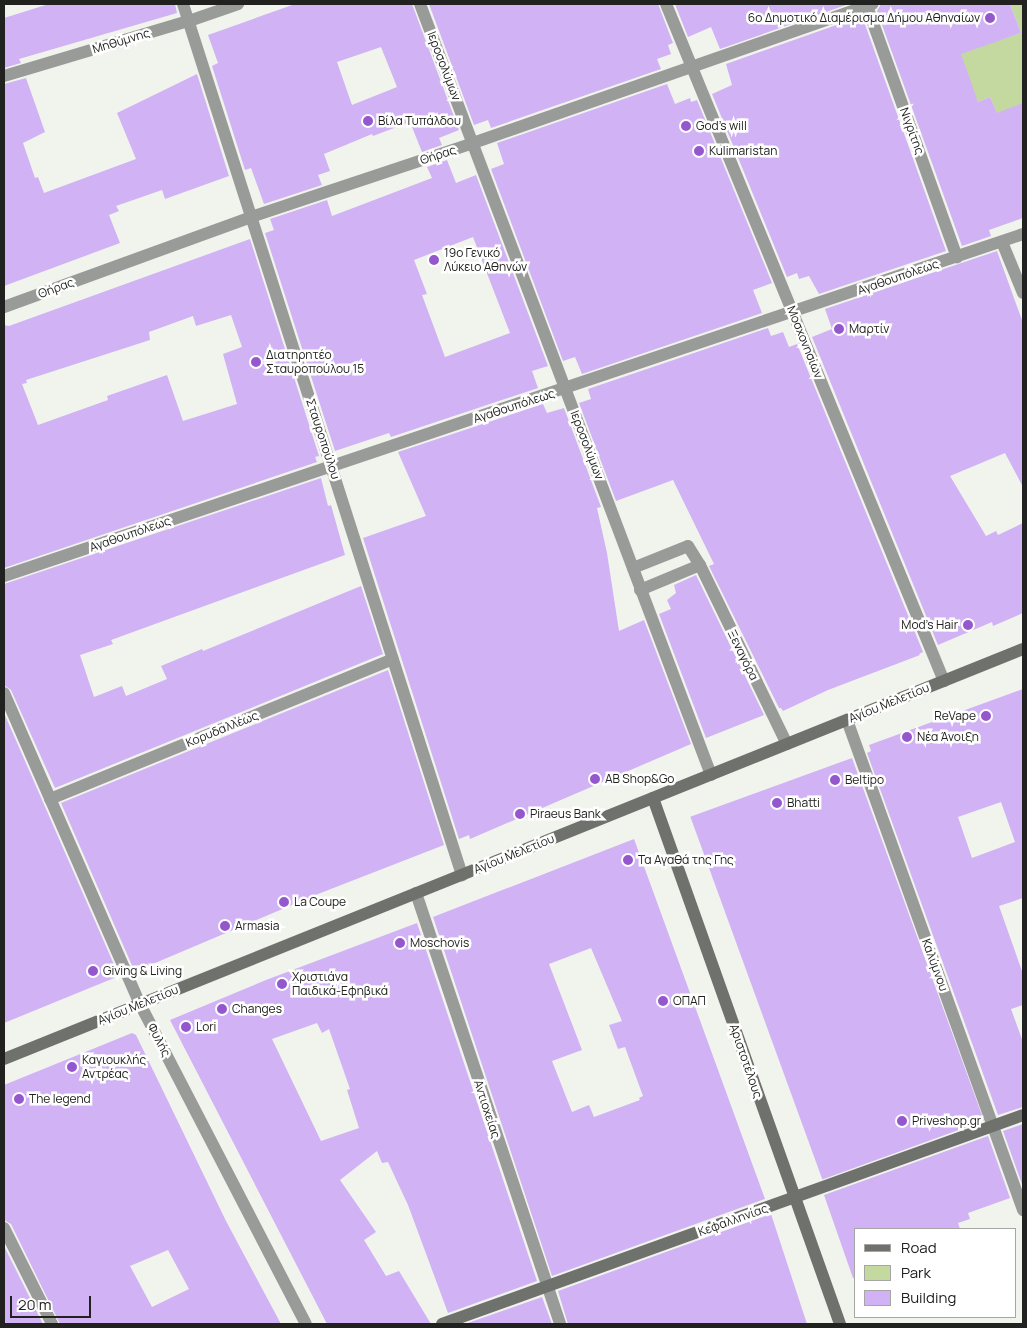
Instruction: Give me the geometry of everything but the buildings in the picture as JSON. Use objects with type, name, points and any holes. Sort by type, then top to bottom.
[{"type":"street","name":"Σταυροπούλου","points":[[183,4],[462,875]]},
{"type":"street","name":"Μηθύμνης","points":[[4,76],[189,21],[238,4]]},
{"type":"street","name":"Ιεροσολύμων","points":[[420,4],[711,775]]},
{"type":"street","name":"Μοσχονησίων","points":[[666,4],[944,681]]},
{"type":"street","name":"Θήρας","points":[[4,307],[252,217],[473,143],[870,5]]},
{"type":"street","name":"Νιγρίτης","points":[[870,5],[957,257]]},
{"type":"street","name":"Αγαθουπόλεως","points":[[4,576],[1023,234]]},
{"type":"street","points":[[1002,242],[1023,293]]},
{"type":"street","name":"Ξεναγόρα","points":[[633,568],[688,546],[700,565],[787,744]]},
{"type":"street","points":[[640,590],[700,565]]},
{"type":"street","name":"Αγίου Μελετίου","points":[[4,1059],[1023,649]]},
{"type":"street","name":"Κορυδαλλέως","points":[[50,798],[394,659]]},
{"type":"street","name":"Φυλής","points":[[4,694],[140,1004],[306,1324]]},
{"type":"street","name":"Καλύμνου","points":[[847,720],[1023,1210]]},
{"type":"street","name":"Αριστοτέλους","points":[[653,798],[840,1324]]},
{"type":"street","name":"Αντιοχείας","points":[[416,893],[546,1287],[560,1324]]},
{"type":"street","name":"Κεφαλληνίας","points":[[442,1324],[1023,1115]]},
{"type":"street","points":[[4,1228],[52,1324]]},
{"type":"green space","points":[[1010,4],[1023,4],[1023,107],[998,116],[990,97],[978,102],[955,54],[1021,33]]},
{"type":"place","name":"6ο Δημοτικό Διαμέρισμα Δήμου Αθηναίων","points":[[990,18]]},
{"type":"place","name":"Βίλα Τυπάλδου","points":[[368,121]]},
{"type":"place","name":"God's will","points":[[686,126]]},
{"type":"place","name":"Kulimaristan","points":[[699,151]]},
{"type":"place","name":"19ο Γενικό Λύκειο Αθηνών","points":[[434,260]]},
{"type":"place","name":"Μαρτίν","points":[[839,329]]},
{"type":"place","name":"Διατηρητέο Σταυροπούλου 15","points":[[256,362]]},
{"type":"place","name":"Mod's Hair","points":[[968,625]]},
{"type":"place","name":"ReVape","points":[[986,716]]},
{"type":"place","name":"Νέα Άνοιξη","points":[[907,737]]},
{"type":"place","name":"ΑΒ Shop&Go","points":[[595,779]]},
{"type":"place","name":"Beltipo","points":[[835,780]]},
{"type":"place","name":"Bhatti","points":[[777,803]]},
{"type":"place","name":"Piraeus Bank","points":[[520,814]]},
{"type":"place","name":"Τα Αγαθά της Γης","points":[[628,860]]},
{"type":"place","name":"La Coupe","points":[[284,902]]},
{"type":"place","name":"Armasia","points":[[225,926]]},
{"type":"place","name":"Moschovis","points":[[400,943]]},
{"type":"place","name":"Giving & Living","points":[[93,971]]},
{"type":"place","name":"Χριστιάνα Παιδικά-Εφηβικά","points":[[282,984]]},
{"type":"place","name":"ΟΠΑΠ","points":[[663,1001]]},
{"type":"place","name":"Changes","points":[[222,1009]]},
{"type":"place","name":"Lori","points":[[186,1027]]},
{"type":"place","name":"Καγιουκλής Αντρέας","points":[[72,1067]]},
{"type":"place","name":"The legend","points":[[19,1099]]},
{"type":"place","name":"Priveshop.gr","points":[[902,1121]]}]
